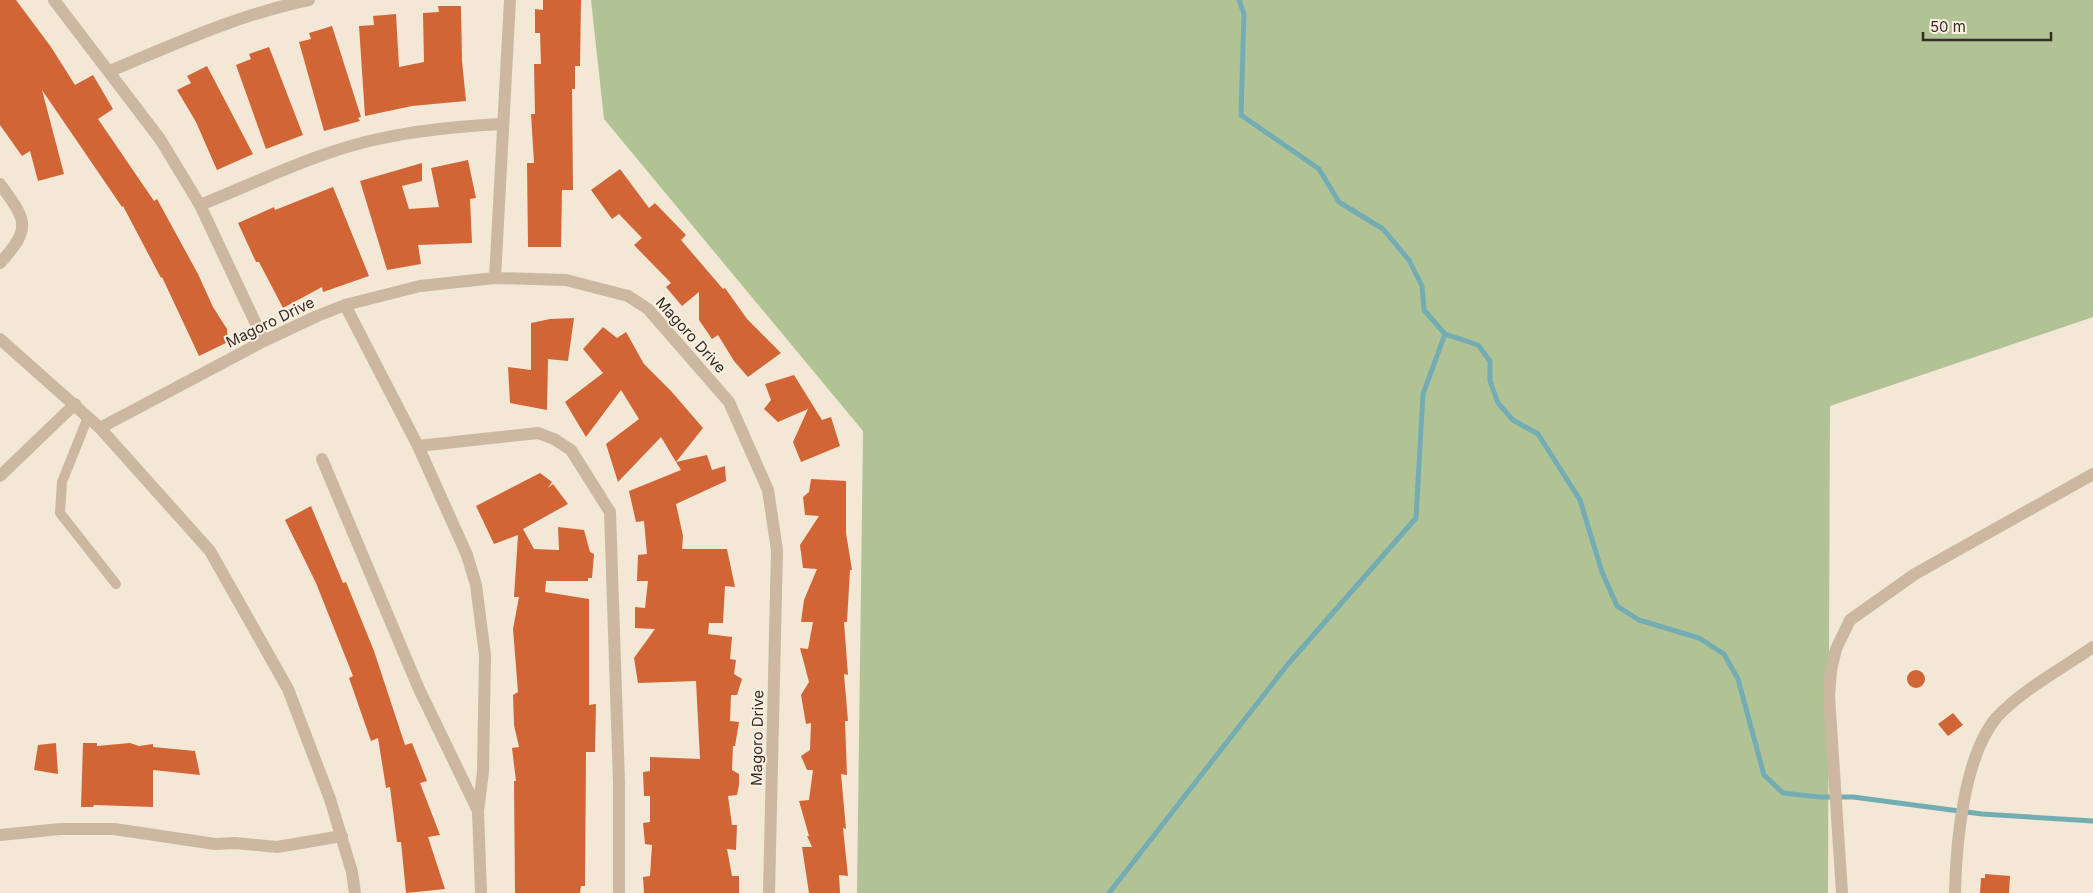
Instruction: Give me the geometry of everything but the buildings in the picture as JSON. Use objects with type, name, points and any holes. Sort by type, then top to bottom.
[{"type":"street","points":[[54,0],[160,139],[200,206],[264,342]]},
{"type":"street","points":[[110,71],[227,23],[278,6],[309,0]]},
{"type":"street","points":[[495,278],[510,0]]},
{"type":"street","points":[[200,206],[301,164],[376,139],[433,129],[502,124]]},
{"type":"street","points":[[0,184],[21,212],[23,222],[22,233],[16,245],[0,263]]},
{"type":"street","name":"Magoro Drive","points":[[100,428],[264,342],[345,305],[420,286],[495,278],[566,280],[628,296],[648,309],[729,402],[768,490],[777,550],[769,893]]},
{"type":"street","points":[[345,305],[418,446],[467,555],[476,585],[485,655],[483,772],[478,811],[481,893]]},
{"type":"street","points":[[0,339],[100,428],[210,551],[288,689],[330,799],[342,836],[355,893]]},
{"type":"street","points":[[0,476],[74,404]]},
{"type":"street","points":[[418,446],[538,433],[554,439],[571,450],[610,512],[620,783],[619,893]]},
{"type":"street","points":[[322,459],[419,689],[478,811]]},
{"type":"street","points":[[1842,893],[1830,696],[1831,670],[1836,649],[1850,620],[1914,574],[2093,474]]},
{"type":"street","points":[[1955,893],[1967,792],[1977,750],[1985,733],[1998,716],[2024,694],[2093,647]]},
{"type":"street","points":[[0,835],[60,829],[114,829],[215,844],[235,843],[277,847],[342,836]]},
{"type":"lane","points":[[88,417],[62,482],[60,513],[116,584]]},
{"type":"green space","points":[[591,0],[2093,0],[2093,317],[1830,406],[1828,893],[857,893],[863,431],[604,119]]},
{"type":"waterway","points":[[1239,0],[1244,14],[1241,115],[1319,169],[1339,202],[1383,229],[1409,260],[1422,286],[1424,310],[1445,334],[1478,345],[1490,361],[1490,381],[1498,403],[1513,420],[1538,434],[1580,500],[1602,572],[1617,606],[1639,620],[1699,638],[1724,654],[1738,679],[1764,775],[1783,793],[1819,797],[1853,797],[1982,814],[2093,821]]},
{"type":"waterway","points":[[1109,893],[1288,664],[1416,518],[1423,394],[1445,334]]}]
